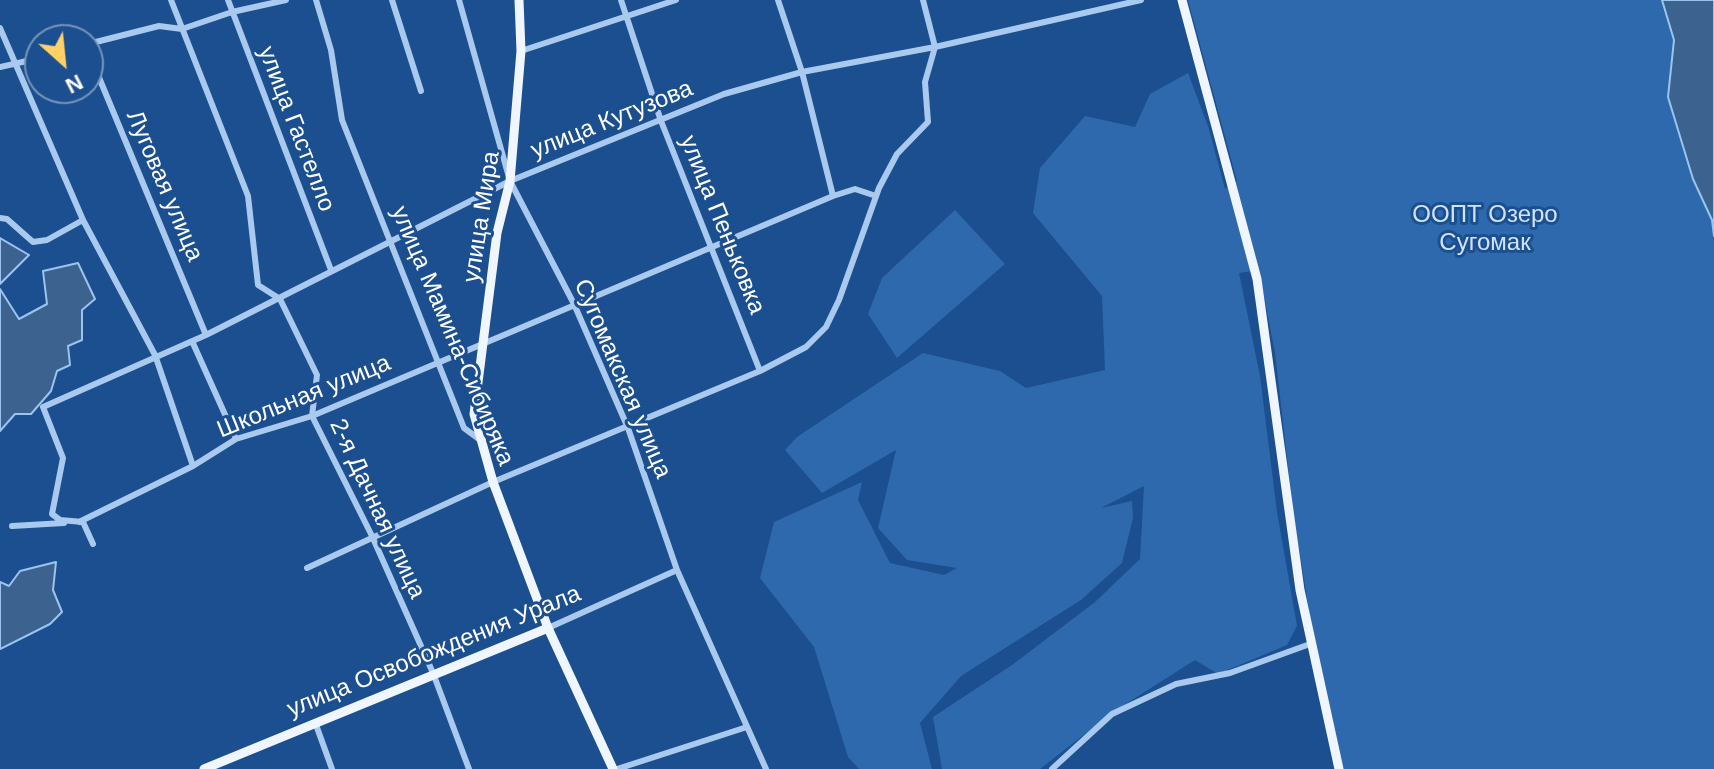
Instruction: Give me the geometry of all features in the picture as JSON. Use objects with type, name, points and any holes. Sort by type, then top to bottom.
[{"type":"main road","name":"улица Мира","points":[[479,439],[474,399],[497,233],[510,181],[521,51],[519,0]]},
{"type":"main road","points":[[1182,0],[1229,164],[1257,279],[1310,644],[1339,769]]},
{"type":"main road","name":"улица Мамина-Сибиряка","points":[[479,439],[548,628],[615,769]]},
{"type":"main road","name":"улица Освобождения Урала","points":[[204,769],[548,628]]},
{"type":"street","name":"2-я Дачная улица","points":[[171,0],[248,196],[258,285],[280,299],[317,375],[312,416],[372,536],[433,673],[469,769]]},
{"type":"street","name":"улица Гастелло","points":[[228,0],[331,270]]},
{"type":"street","points":[[104,40],[159,26],[182,29],[232,12],[286,0]]},
{"type":"street","name":"улица Мамина-Сибиряка","points":[[316,0],[331,50],[342,120],[387,241],[464,428],[479,439]]},
{"type":"street","points":[[392,0],[421,91]]},
{"type":"street","name":"Сугомакская улица","points":[[459,0],[510,181],[574,304],[628,428],[677,570],[766,769]]},
{"type":"street","name":"улица Пеньковка","points":[[621,0],[661,121],[760,371]]},
{"type":"street","points":[[521,51],[676,0]]},
{"type":"street","points":[[778,0],[802,72],[833,196]]},
{"type":"street","points":[[307,568],[493,482],[760,371],[806,347],[826,327],[876,196],[897,154],[928,122],[925,82],[935,47],[923,0]]},
{"type":"street","name":"улица Кутузова","points":[[83,522],[60,520],[52,514],[63,458],[43,407],[206,335],[510,181],[724,94],[802,72],[935,47],[1141,0]]},
{"type":"street","points":[[0,28],[83,220],[155,355],[193,466]]},
{"type":"street","points":[[0,67],[24,62]]},
{"type":"street","name":"Луговая улица","points":[[104,90],[206,335]]},
{"type":"street","name":"Школьная улица","points":[[12,526],[83,522],[193,466],[236,439],[312,416],[436,361],[482,345],[833,196],[855,189],[876,196]]},
{"type":"street","points":[[0,218],[7,219],[33,242],[47,240],[83,220]]},
{"type":"street","points":[[192,341],[236,439]]},
{"type":"street","points":[[83,522],[93,544]]},
{"type":"street","name":"улица Освобождения Урала","points":[[548,628],[677,570]]},
{"type":"street","points":[[1052,769],[1112,714],[1176,684],[1230,673],[1310,644]]},
{"type":"street","points":[[315,722],[332,769]]},
{"type":"street","points":[[615,769],[747,727]]},
{"type":"green space","name":"ООПТ Озеро Сугомак","points":[[1188,0],[1714,0],[1714,769],[1343,769],[1314,642],[1293,510],[1275,353],[1259,270],[1239,273],[1260,376],[1277,512],[1297,626],[1287,645],[1218,674],[1195,660],[1113,712],[1040,769],[942,769],[933,717],[1012,665],[1095,602],[1140,559],[1144,486],[1101,508],[1132,501],[1133,518],[1122,563],[1081,600],[961,676],[920,723],[932,769],[859,769],[848,757],[814,647],[760,578],[774,522],[862,482],[858,500],[890,563],[944,575],[957,568],[907,560],[878,528],[896,450],[822,493],[785,450],[797,437],[923,353],[1000,371],[1026,388],[1105,370],[1102,296],[1033,213],[1040,168],[1085,116],[1135,127],[1150,94],[1188,73],[1208,126],[1225,189],[1237,181]]},
{"type":"green space","points":[[955,210],[1005,264],[897,358],[868,314],[882,278]]},
{"type":"shaded area","points":[[1662,0],[1714,0],[1714,236],[1712,220],[1693,179],[1668,97],[1674,40]]},
{"type":"shaded area","points":[[0,238],[29,255],[0,284]]},
{"type":"shaded area","points":[[78,263],[95,299],[82,310],[82,340],[68,346],[70,365],[57,371],[51,391],[31,414],[15,414],[0,431],[0,289],[19,319],[47,304],[43,271]]},
{"type":"shaded area","points":[[56,562],[53,590],[62,612],[50,624],[0,649],[0,582],[9,586],[20,571]]}]
